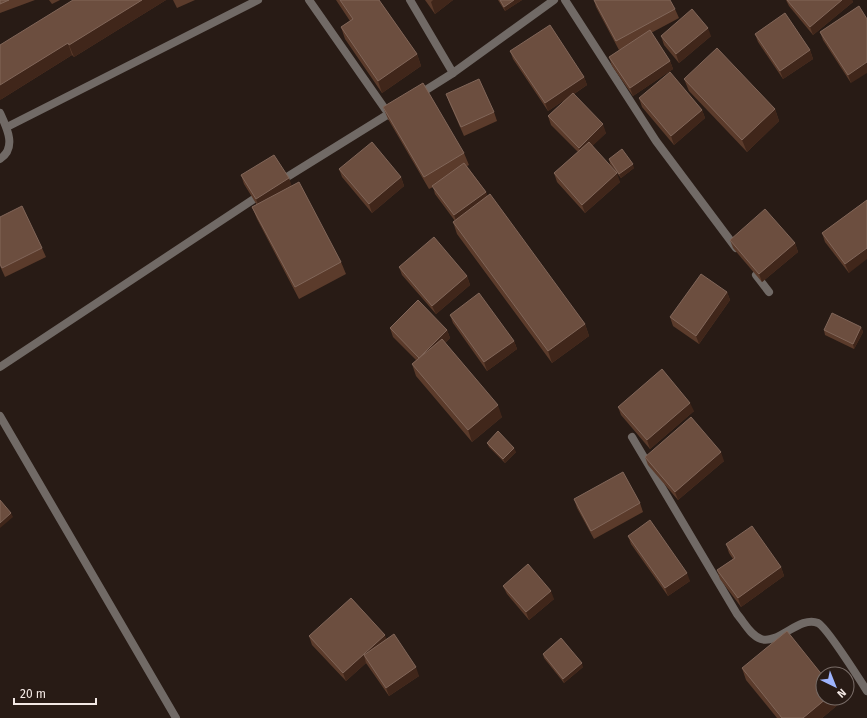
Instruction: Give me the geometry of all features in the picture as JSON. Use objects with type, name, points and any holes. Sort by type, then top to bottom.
[{"type":"street","points":[[6,127],[258,0]]},
{"type":"street","points":[[309,0],[391,117]]},
{"type":"street","points":[[410,0],[453,73]]},
{"type":"street","points":[[0,367],[277,184],[391,117],[405,104],[453,73],[554,0]]},
{"type":"street","points":[[565,0],[656,141],[741,254]]},
{"type":"street","points":[[0,113],[10,139],[9,149],[4,157],[0,159]]},
{"type":"street","points":[[751,267],[770,292]]},
{"type":"street","points":[[0,416],[176,718]]},
{"type":"street","points":[[632,437],[738,614],[751,632],[761,639],[770,639],[810,621],[819,624],[829,635],[867,691]]},
{"type":"building","points":[[0,0],[9,0],[0,4]]},
{"type":"building","points":[[73,0],[142,0],[0,85],[0,45]]},
{"type":"building","points":[[340,0],[379,0],[417,54],[378,81],[341,27],[353,19]]},
{"type":"building","points":[[500,0],[514,0],[504,7]]},
{"type":"building","points":[[594,0],[670,0],[675,9],[616,41]]},
{"type":"building","points":[[787,0],[842,0],[810,27]]},
{"type":"building","points":[[859,6],[867,19],[867,62],[848,75],[820,32]]},
{"type":"building","points":[[692,9],[708,28],[676,54],[661,36]]},
{"type":"building","points":[[785,13],[810,50],[780,71],[755,34]]},
{"type":"building","points":[[550,25],[584,77],[545,103],[510,51]]},
{"type":"building","points":[[650,30],[670,61],[630,88],[609,57]]},
{"type":"building","points":[[717,48],[775,109],[742,140],[684,79]]},
{"type":"building","points":[[670,72],[702,110],[671,136],[639,98]]},
{"type":"building","points":[[479,79],[494,112],[461,127],[446,94]]},
{"type":"building","points":[[423,83],[464,153],[424,177],[383,107]]},
{"type":"building","points":[[573,93],[603,124],[579,148],[548,116]]},
{"type":"building","points":[[372,142],[401,177],[369,204],[339,169]]},
{"type":"building","points":[[589,142],[617,173],[582,205],[554,173]]},
{"type":"building","points":[[622,149],[633,164],[619,174],[609,159]]},
{"type":"building","points":[[274,155],[289,178],[256,199],[241,175]]},
{"type":"building","points":[[464,163],[486,192],[454,215],[432,186]]},
{"type":"building","points":[[299,182],[341,262],[295,287],[252,207]]},
{"type":"building","points":[[490,194],[585,324],[548,351],[453,222]]},
{"type":"building","points":[[867,200],[867,248],[845,264],[822,233]]},
{"type":"building","points":[[22,206],[42,248],[2,268],[0,264],[0,217]]},
{"type":"building","points":[[765,209],[795,243],[759,274],[730,240]]},
{"type":"building","points":[[434,237],[467,276],[432,306],[399,267]]},
{"type":"building","points":[[701,274],[727,292],[696,336],[670,317]]},
{"type":"building","points":[[479,293],[514,341],[484,362],[450,315]]},
{"type":"building","points":[[418,300],[447,330],[419,358],[390,328]]},
{"type":"building","points":[[832,313],[861,327],[853,344],[824,330]]},
{"type":"building","points":[[442,339],[498,405],[468,430],[412,364]]},
{"type":"building","points":[[662,369],[690,403],[647,440],[618,407]]},
{"type":"building","points":[[691,417],[721,452],[675,492],[645,457]]},
{"type":"building","points":[[498,431],[514,448],[503,459],[487,443]]},
{"type":"building","points":[[623,472],[640,503],[591,531],[574,499]]},
{"type":"building","points":[[0,500],[11,513],[0,523]]},
{"type":"building","points":[[650,520],[687,573],[665,588],[628,536]]},
{"type":"building","points":[[752,526],[781,567],[738,598],[717,570],[735,558],[726,544]]},
{"type":"building","points":[[528,564],[551,591],[526,612],[503,586]]},
{"type":"building","points":[[351,598],[385,635],[343,673],[309,636]]},
{"type":"building","points":[[787,631],[815,666],[815,706],[817,706],[803,718],[782,718],[742,668]]},
{"type":"building","points":[[394,634],[416,667],[386,688],[364,655]]},
{"type":"building","points":[[561,638],[582,663],[563,679],[543,654]]}]
